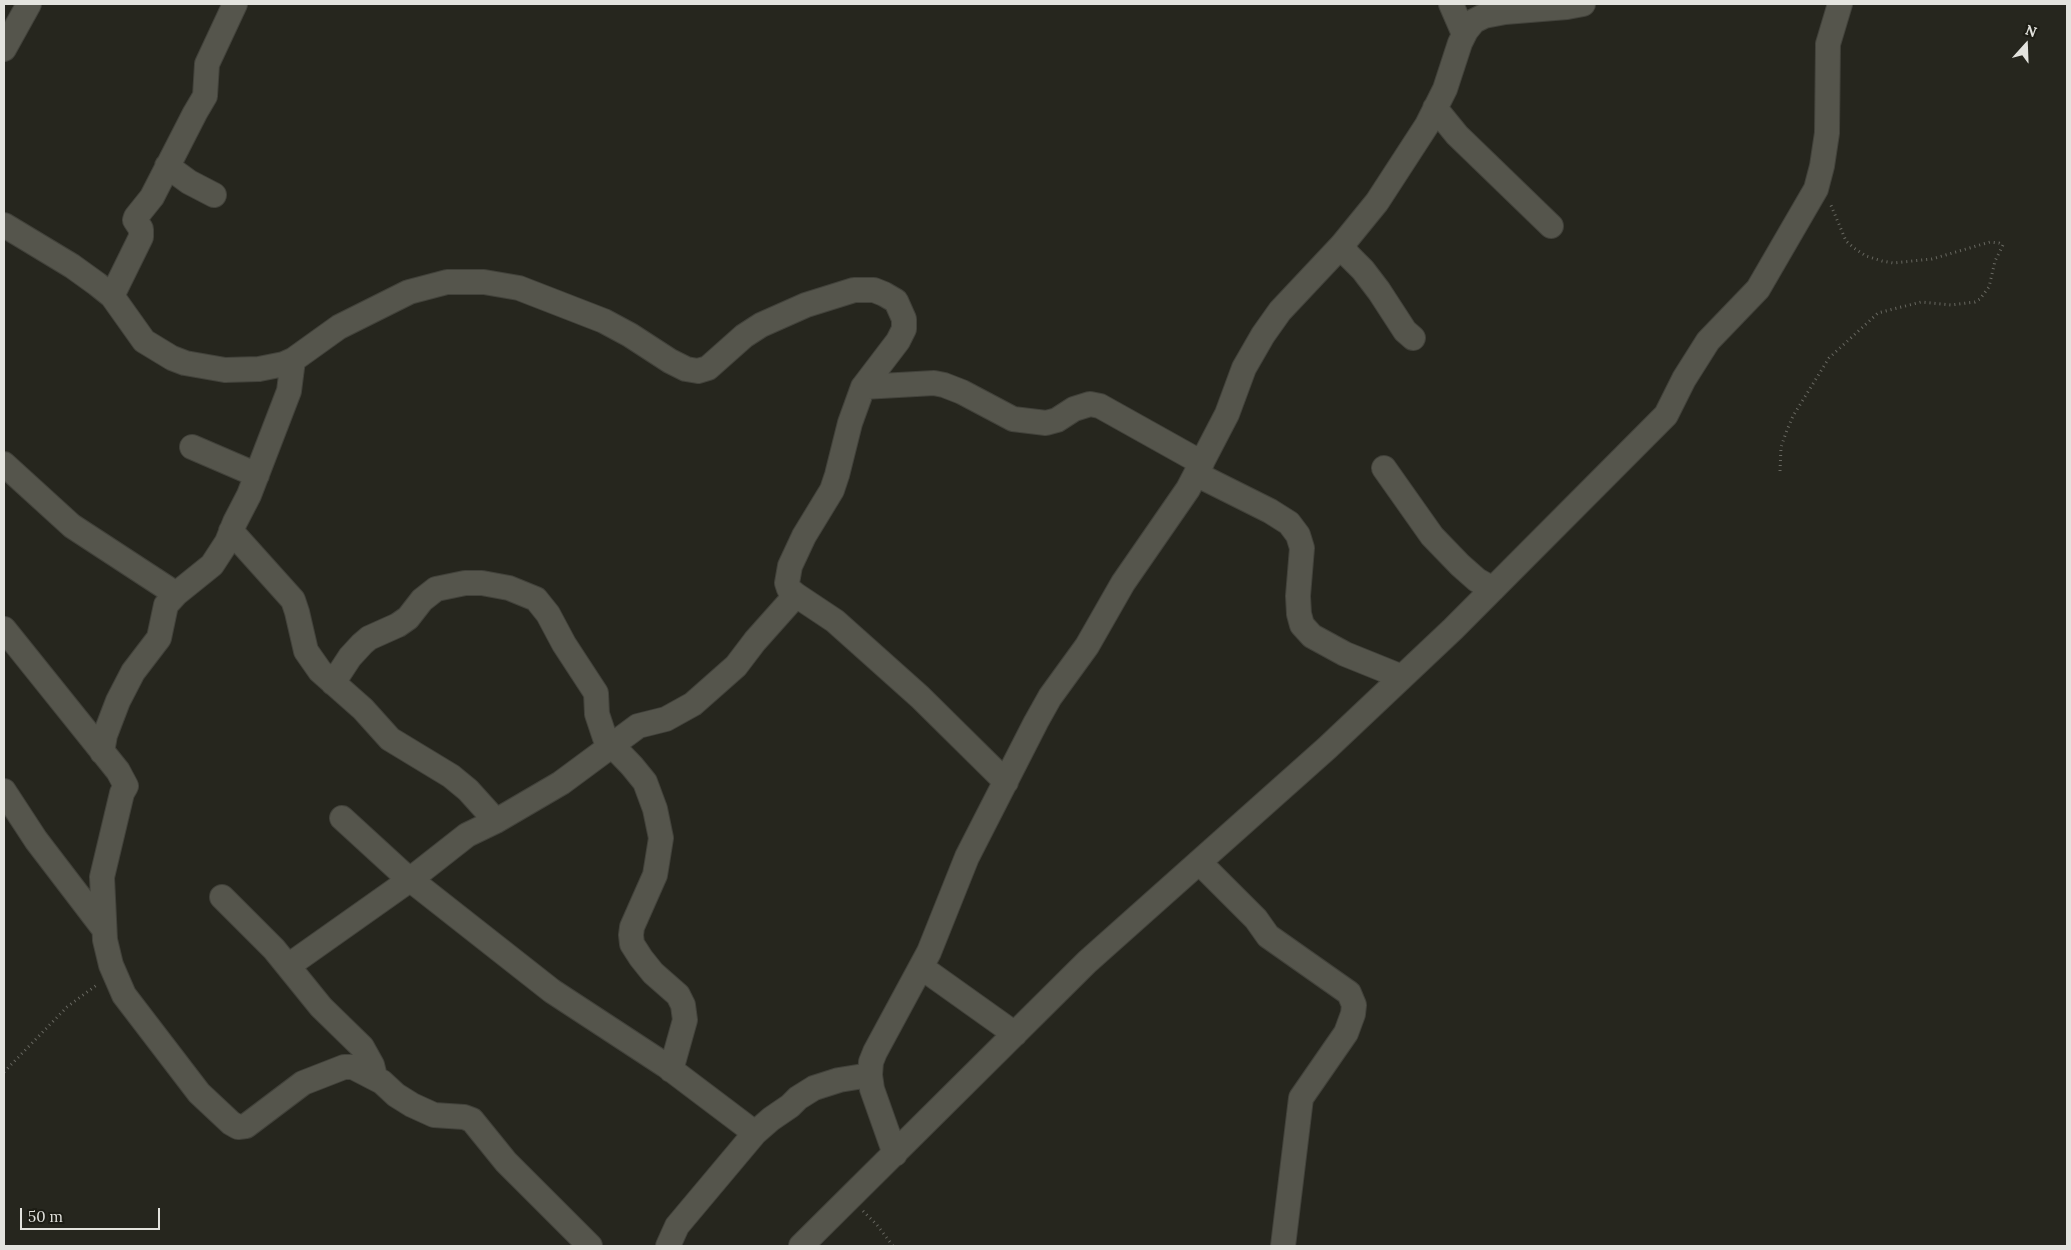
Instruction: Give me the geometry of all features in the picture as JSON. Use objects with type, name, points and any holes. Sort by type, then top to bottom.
[{"type":"street","points":[[4,49],[29,4]]},
{"type":"street","points":[[112,296],[140,237],[141,229],[135,220],[136,217],[152,197],[205,96],[207,64],[235,4]]},
{"type":"street","points":[[1451,4],[1464,34]]},
{"type":"street","points":[[895,1154],[874,1098],[870,1075],[871,1062],[875,1052],[922,967],[967,857],[1050,697],[1087,646],[1123,583],[1188,489],[1226,414],[1244,368],[1263,335],[1280,311],[1342,244],[1377,202],[1427,125],[1445,89],[1464,34],[1474,21],[1484,16],[1504,12],[1567,8],[1584,4]]},
{"type":"street","points":[[801,1246],[1087,962],[1327,748],[1402,678],[1666,415],[1684,379],[1708,341],[1758,289],[1816,189],[1827,133],[1828,44],[1840,4]]},
{"type":"street","points":[[1435,108],[1457,135],[1551,226]]},
{"type":"street","points":[[167,166],[189,182],[214,195]]},
{"type":"street","points":[[4,225],[72,266],[112,296],[144,341],[172,358],[185,363],[225,370],[276,366],[293,360],[347,322],[409,292],[447,282],[484,282],[519,288],[604,321],[630,335],[670,362],[686,369],[698,371],[708,368],[744,336],[761,325],[806,305],[854,290],[874,290],[896,302],[904,319],[904,329],[898,341],[863,387],[850,423],[832,490],[804,536],[790,566],[787,583],[789,589],[796,595],[835,621],[920,696],[1006,782]]},
{"type":"street","points":[[1342,244],[1348,255],[1374,284],[1405,331],[1413,338]]},
{"type":"street","points":[[102,752],[105,735],[118,701],[133,672],[158,638],[166,605],[216,560],[227,542],[257,475],[289,391],[293,360]]},
{"type":"street","points":[[863,387],[944,385],[962,392],[1013,419],[1046,423],[1057,420],[1074,409],[1090,404],[1100,406],[1289,523],[1298,535],[1302,548],[1298,596],[1302,625],[1312,636],[1345,654],[1402,678]]},
{"type":"street","points":[[192,447],[257,475]]},
{"type":"street","points":[[4,464],[72,526],[176,594]]},
{"type":"street","points":[[1384,468],[1432,536],[1477,580],[1493,589]]},
{"type":"street","points":[[231,531],[293,600],[306,650],[320,671],[363,709],[390,739],[451,776],[474,796],[496,821]]},
{"type":"street","points":[[333,683],[350,657],[362,644],[369,638],[398,625],[408,618],[422,600],[436,588],[465,583],[482,583],[509,588],[536,600],[548,614],[564,644],[596,693],[600,728],[611,746],[632,766],[644,782],[657,817],[660,838],[655,875],[632,927],[631,934],[632,944],[641,958],[653,973],[678,995],[683,1005],[684,1020],[671,1070]]},
{"type":"street","points":[[288,966],[411,879],[467,835],[496,821],[561,783],[638,726],[666,719],[693,704],[736,666],[755,640],[796,595]]},
{"type":"street","points":[[4,629],[118,771],[126,786],[122,793],[102,877],[105,940],[115,974],[124,995],[199,1093],[231,1123],[238,1127],[246,1126],[303,1083],[344,1067],[353,1067],[374,1077],[412,1105],[434,1115],[464,1117],[472,1120],[506,1162],[590,1246]]},
{"type":"street","points":[[4,791],[36,840],[104,929]]},
{"type":"street","points":[[342,818],[411,879],[552,991],[671,1070],[754,1133]]},
{"type":"street","points":[[1199,862],[1256,918],[1268,936],[1349,993],[1354,1005],[1353,1014],[1346,1033],[1301,1098],[1283,1246]]},
{"type":"street","points":[[222,896],[274,949],[321,1006],[362,1047],[372,1065],[374,1077]]},
{"type":"street","points":[[922,967],[1015,1034]]},
{"type":"street","points":[[668,1246],[677,1226],[754,1133],[808,1090],[839,1080],[870,1075]]},
{"type":"path","points":[[1780,471],[1781,448],[1790,423],[1829,358],[1878,313],[1921,302],[1951,305],[1975,302],[1980,299],[1989,287],[1995,261],[2003,245],[1999,242],[1990,242],[1932,259],[1893,263],[1882,261],[1866,256],[1846,241],[1828,199],[1816,189]]},
{"type":"path","points":[[4,1072],[67,1007],[90,988],[115,974]]},
{"type":"path","points":[[850,1199],[878,1225],[892,1246]]}]
